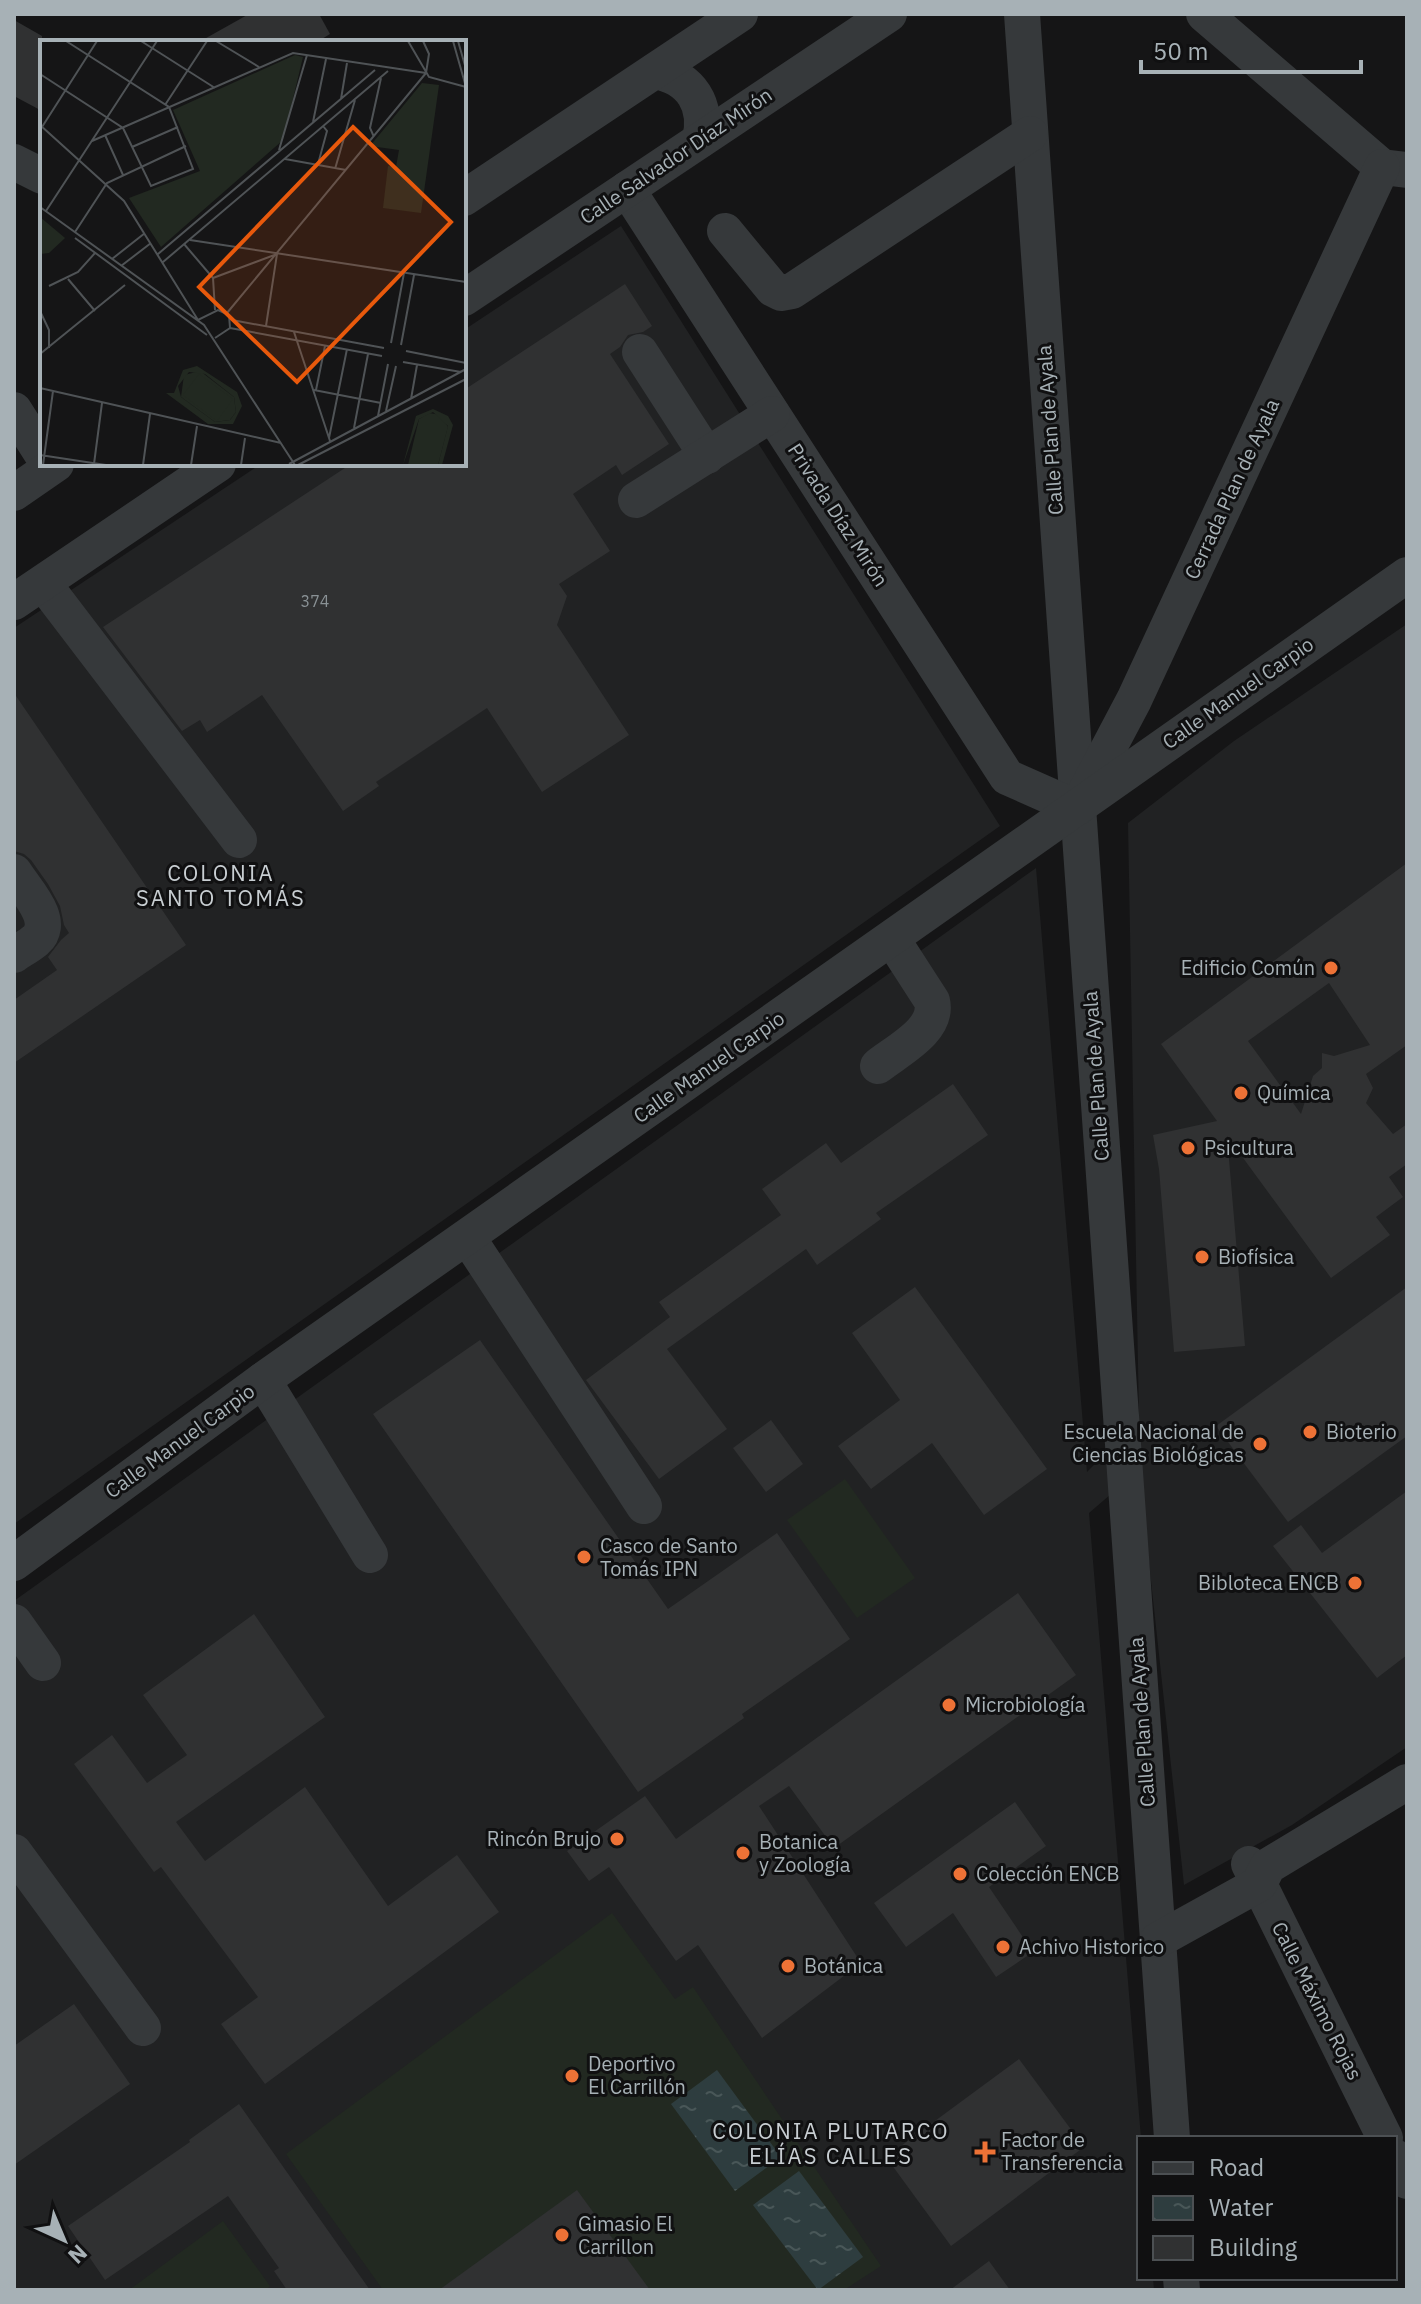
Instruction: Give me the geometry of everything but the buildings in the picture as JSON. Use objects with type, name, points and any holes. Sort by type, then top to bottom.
[{"type":"street","points":[[466,197],[740,14]]},
{"type":"street","name":"Calle Salvador Díaz Mirón","points":[[466,297],[889,14]]},
{"type":"street","name":"Calle Plan de Ayala","points":[[1022,14],[1172,2136]]},
{"type":"street","points":[[1204,14],[1394,169]]},
{"type":"street","points":[[655,71],[671,74],[685,82],[695,94],[702,109],[700,140]]},
{"type":"street","points":[[725,231],[773,289],[781,293],[792,291],[1030,134]]},
{"type":"street","points":[[14,162],[40,175]]},
{"type":"street","name":"Cerrada Plan de Ayala","points":[[1077,808],[1134,700],[1394,169]]},
{"type":"street","name":"Privada Díaz Mirón","points":[[627,189],[1007,777],[1077,808]]},
{"type":"street","points":[[640,352],[707,456]]},
{"type":"street","points":[[14,410],[40,449]]},
{"type":"street","points":[[636,500],[772,414]]},
{"type":"street","points":[[14,493],[44,466]]},
{"type":"street","points":[[215,466],[28,592],[239,840]]},
{"type":"street","name":"Calle Manuel Carpio","points":[[14,1563],[263,1380],[1407,575]]},
{"type":"street","points":[[14,872],[42,915],[43,925],[39,938],[14,955]]},
{"type":"street","points":[[878,1066],[928,1026],[934,1012],[932,1001],[892,939]]},
{"type":"street","points":[[468,1238],[644,1506]]},
{"type":"street","points":[[263,1380],[370,1555]]},
{"type":"street","points":[[14,1622],[43,1663]]},
{"type":"street","points":[[1157,1927],[1259,1871],[1407,1782]]},
{"type":"street","points":[[14,1852],[143,2028]]},
{"type":"street","name":"Calle Máximo Rojas","points":[[1259,1871],[1384,2136]]},
{"type":"street","points":[[1397,2161],[1407,2181]]},
{"type":"shaded area","points":[[621,226],[1000,826],[14,1524],[14,628],[258,466],[466,466],[466,329]]},
{"type":"shaded area","name":"Casco de Santo Tomás IPN","points":[[1407,624],[1407,1747],[1292,1825],[1184,1885],[1139,1470],[1089,1513],[1141,2136],[1137,2136],[1137,2280],[1153,2280],[1154,2290],[14,2290],[14,1601],[1036,868],[1087,1472],[1139,1419],[1128,823],[1234,741]]},
{"type":"shaded area","points":[[845,1479],[915,1578],[857,1618],[787,1520]]},
{"type":"shaded area","name":"Deportivo El Carrillón","points":[[612,1913],[675,1999],[693,1987],[881,2266],[844,2290],[383,2290],[286,2154]]},
{"type":"shaded area","points":[[223,2221],[270,2286],[266,2290],[129,2290]]},
{"type":"water","points":[[717,2070],[781,2157],[735,2191],[671,2104]]},
{"type":"water","points":[[799,2171],[863,2257],[818,2290],[753,2205]]},
{"type":"place","name":"Edificio Común","points":[[1331,968]]},
{"type":"place","name":"Química","points":[[1241,1093]]},
{"type":"place","name":"Psicultura","points":[[1188,1148]]},
{"type":"place","name":"Biofísica","points":[[1202,1257]]},
{"type":"place","name":"Bioterio","points":[[1310,1432]]},
{"type":"place","name":"Escuela Nacional de Ciencias Biológicas","points":[[1260,1444]]},
{"type":"place","name":"Casco de Santo Tomás IPN","points":[[584,1557]]},
{"type":"place","name":"Bibloteca ENCB","points":[[1355,1583]]},
{"type":"place","name":"Microbiología","points":[[949,1705]]},
{"type":"place","name":"Rincón Brujo","points":[[617,1839]]},
{"type":"place","name":"Botanica y Zoología","points":[[743,1853]]},
{"type":"place","name":"Colección ENCB","points":[[960,1874]]},
{"type":"place","name":"Achivo Historico","points":[[1003,1947]]},
{"type":"place","name":"Botánica","points":[[788,1966]]},
{"type":"place","name":"Deportivo El Carrillón","points":[[572,2076]]},
{"type":"place","name":"Factor de Transferencia","points":[[985,2152]]},
{"type":"place","name":"Gimasio El Carrillon","points":[[562,2235]]},
{"type":"district","name":"COLONIA SANTO TOMÁS","points":[[221,886]]},
{"type":"district","name":"COLONIA PLUTARCO ELÍAS CALLES","points":[[831,2144]]}]
